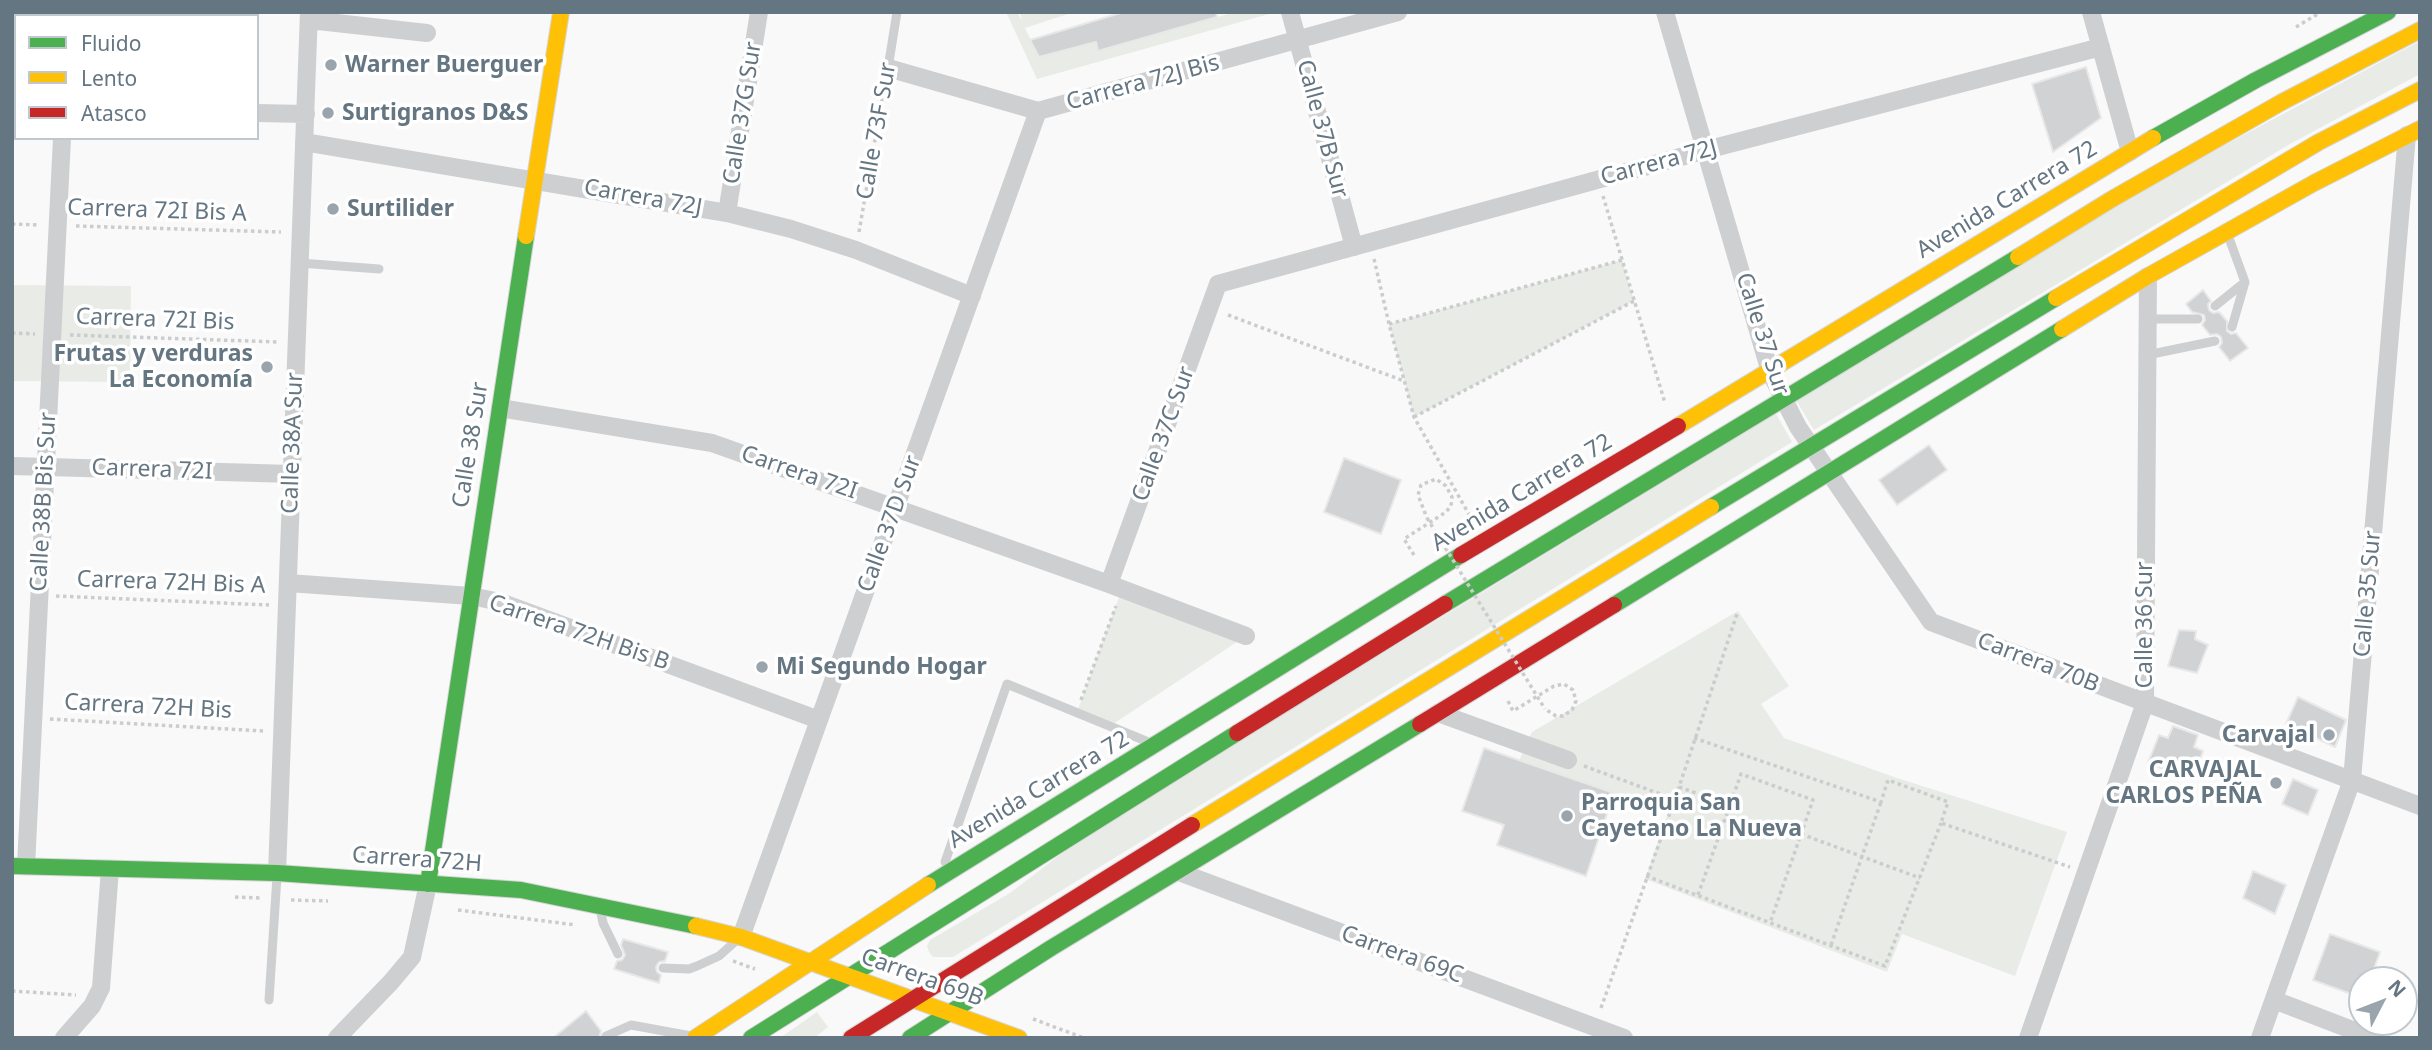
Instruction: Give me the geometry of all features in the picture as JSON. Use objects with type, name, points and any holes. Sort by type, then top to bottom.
[{"type":"main road","name":"Calle 38 Sur","points":[[428,884],[561,12]]},
{"type":"main road","points":[[2282,102],[2381,16]]},
{"type":"main road","name":"Avenida Carrera 72","points":[[695,1037],[940,877],[1484,541],[1770,372],[2130,152],[2221,99],[2381,16]]},
{"type":"main road","points":[[751,1038],[1097,818],[2112,199],[2282,102],[2420,30]]},
{"type":"main road","points":[[851,1038],[1591,580],[2157,236],[2319,142],[2420,90]]},
{"type":"main road","points":[[910,1038],[948,1012],[1670,572],[2148,276],[2414,132]]},
{"type":"main road","points":[[2226,232],[2319,142]]},
{"type":"main road","points":[[1423,579],[1514,562]]},
{"type":"main road","points":[[1591,580],[1670,572]]},
{"type":"main road","name":"Carrera 72H","points":[[19,866],[277,873],[521,890],[598,903],[741,937],[810,961]]},
{"type":"main road","name":"Carrera 69B","points":[[810,961],[1019,1038]]},
{"type":"street","name":"Calle 37G Sur","points":[[727,213],[758,12]]},
{"type":"street","name":"Calle 37B Sur","points":[[1290,12],[1362,244]]},
{"type":"street","name":"Carrera 72J Bis","points":[[888,68],[1038,111],[1398,12]]},
{"type":"street","name":"Calle 37 Sur","points":[[1665,12],[1770,372],[1783,401],[1812,447],[1931,622]]},
{"type":"street","points":[[2091,12],[2130,152]]},
{"type":"street","points":[[309,16],[427,33]]},
{"type":"street","name":"Calle 38A Sur","points":[[277,873],[309,16]]},
{"type":"street","name":"Carrera 72J","points":[[1218,284],[1706,150],[2101,47]]},
{"type":"street","name":"Calle 37D Sur","points":[[741,937],[1038,111]]},
{"type":"street","points":[[259,113],[306,114]]},
{"type":"street","name":"Calle 35 Sur","points":[[2260,1038],[2352,780],[2414,132]]},
{"type":"street","name":"Calle 38B Bis Sur","points":[[19,866],[33,718],[62,140]]},
{"type":"street","name":"Carrera 72J","points":[[304,142],[727,213],[791,229],[856,250],[972,296]]},
{"type":"street","name":"Calle 36 Sur","points":[[2028,1038],[2145,703],[2148,276]]},
{"type":"street","name":"Calle 37C Sur","points":[[1116,587],[1218,284]]},
{"type":"street","name":"Carrera 72I","points":[[500,408],[712,443],[896,507],[1246,636]]},
{"type":"street","name":"Carrera 72I","points":[[12,467],[292,474]]},
{"type":"street","name":"Carrera 72H Bis B","points":[[288,583],[471,596],[500,602],[819,720]]},
{"type":"street","name":"Carrera 70B","points":[[1931,622],[2420,806]]},
{"type":"street","points":[[1438,713],[1568,760]]},
{"type":"street","points":[[64,1038],[99,997],[110,869]]},
{"type":"street","name":"Carrera 69C","points":[[1179,872],[1624,1038]]},
{"type":"street","points":[[337,1038],[412,957],[428,884]]},
{"type":"street","points":[[2274,1000],[2373,1038]]},
{"type":"lane","name":"Calle 73F Sur","points":[[888,68],[897,12]]},
{"type":"lane","points":[[2226,232],[2245,282],[2232,327]]},
{"type":"lane","points":[[300,263],[379,270]]},
{"type":"lane","points":[[2215,306],[2245,282]]},
{"type":"lane","points":[[2148,319],[2198,319]]},
{"type":"lane","points":[[2147,355],[2214,341]]},
{"type":"lane","points":[[940,877],[1007,684],[1157,745]]},
{"type":"lane","points":[[269,1000],[277,873]]},
{"type":"lane","points":[[598,903],[605,928],[618,954]]},
{"type":"lane","points":[[663,968],[689,968],[719,956],[741,937]]},
{"type":"lane","points":[[606,1036],[632,1025],[695,1037]]},
{"type":"path","name":"Calle 73F Sur","points":[[856,250],[888,68]]},
{"type":"path","points":[[1599,180],[1672,429]]},
{"type":"path","name":"Carrera 72I Bis A","points":[[12,224],[301,232]]},
{"type":"path","points":[[1362,244],[1389,324],[1414,416],[1484,541]]},
{"type":"path","points":[[1389,324],[1622,260]]},
{"type":"path","points":[[1414,416],[1634,301]]},
{"type":"path","points":[[1209,308],[1405,381]]},
{"type":"path","name":"Carrera 72I Bis","points":[[12,333],[297,343]]},
{"type":"path","points":[[1404,538],[1423,527],[1434,520],[1446,512],[1451,506],[1452,497],[1446,486],[1436,479],[1421,485],[1418,495],[1420,506],[1427,517],[1434,529],[1504,644],[1526,678],[1533,690],[1539,700],[1545,709],[1556,716],[1563,716],[1572,710],[1576,701],[1573,690],[1564,684],[1554,686],[1544,692],[1535,697],[1513,711]]},
{"type":"path","points":[[1077,712],[1116,587]]},
{"type":"path","name":"Carrera 72H Bis A","points":[[39,595],[287,606]]},
{"type":"path","points":[[1594,1026],[1738,611]]},
{"type":"path","name":"Carrera 72H Bis","points":[[33,718],[282,732]]},
{"type":"path","points":[[1694,738],[1881,802]]},
{"type":"path","points":[[1568,760],[1674,799]]},
{"type":"path","points":[[1698,895],[1741,774],[1813,800],[1770,923]]},
{"type":"path","points":[[1646,876],[1885,967],[1948,802],[1888,780],[1830,946]]},
{"type":"path","points":[[1679,787],[1730,805]]},
{"type":"path","points":[[1941,823],[2086,872]]},
{"type":"path","points":[[1801,834],[1920,878]]},
{"type":"path","points":[[234,897],[330,902]]},
{"type":"path","points":[[424,906],[605,928]]},
{"type":"path","points":[[719,956],[764,972]]},
{"type":"path","points":[[12,991],[99,997]]},
{"type":"path","points":[[1024,1016],[1084,1038]]},
{"type":"shaded area","points":[[1006,12],[1017,12],[1022,21],[1020,12],[1074,12],[1025,28],[1039,57],[1067,50],[1062,30],[1090,22],[1099,51],[1235,12],[1269,14],[1037,79]]},
{"type":"shaded area","points":[[2420,41],[2420,74],[2290,144],[1814,430],[1796,400],[2131,195]]},
{"type":"shaded area","points":[[1622,260],[1634,301],[1414,417],[1389,324]]},
{"type":"shaded area","points":[[12,285],[131,286],[130,382],[12,381]]},
{"type":"shaded area","points":[[1776,414],[1792,442],[953,957],[933,957],[929,952],[927,946],[930,940],[1010,893],[1094,829]]},
{"type":"shaded area","points":[[1122,589],[1246,636],[1110,726],[1077,712]]},
{"type":"shaded area","points":[[1738,611],[1789,686],[1761,704],[1784,738],[1897,778],[2067,832],[2015,976],[1902,934],[1887,972],[1645,879],[1668,813],[1519,761],[1532,732]]},
{"type":"shaded area","points":[[817,1012],[828,1027],[814,1038],[780,1038]]},
{"type":"building","points":[[1124,12],[1216,12],[1217,17],[1098,51],[1096,42],[1039,57],[1030,40]]},
{"type":"building","points":[[2086,67],[2101,118],[2053,152],[2032,84]]},
{"type":"building","points":[[2203,290],[2211,301],[2208,304],[2209,310],[2213,313],[2219,312],[2227,321],[2227,331],[2236,333],[2248,348],[2230,361],[2219,347],[2222,343],[2221,337],[2217,334],[2210,335],[2202,325],[2204,315],[2192,312],[2186,304]]},
{"type":"building","points":[[1929,445],[1947,470],[1897,505],[1879,480]]},
{"type":"building","points":[[1344,458],[1401,480],[1381,534],[1324,512]]},
{"type":"building","points":[[2179,630],[2196,631],[2195,639],[2208,645],[2197,673],[2168,666]]},
{"type":"building","points":[[2298,697],[2346,720],[2335,747],[2286,724]]},
{"type":"building","points":[[2173,726],[2198,735],[2194,747],[2203,751],[2193,780],[2148,763],[2159,735],[2168,738]]},
{"type":"building","name":"Parroquia San Cayetano La Nueva","points":[[1484,748],[1614,793],[1586,876],[1497,845],[1504,825],[1462,811]]},
{"type":"building","points":[[2293,779],[2318,790],[2308,815],[2282,804]]},
{"type":"building","points":[[2253,871],[2286,885],[2275,914],[2243,898]]},
{"type":"building","points":[[2330,934],[2380,952],[2375,966],[2348,966],[2348,993],[2313,980]]},
{"type":"building","points":[[623,939],[668,952],[665,961],[659,962],[656,967],[661,975],[659,983],[614,969],[617,961],[622,960],[625,955],[621,945]]},
{"type":"building","points":[[586,1011],[601,1031],[599,1038],[553,1038]]},
{"type":"traffic: fast","points":[[2153,138],[2256,80],[2388,12]]},
{"type":"traffic: fast","points":[[428,884],[526,236]]},
{"type":"traffic: fast","points":[[1445,604],[2018,257]]},
{"type":"traffic: fast","points":[[1711,507],[2056,298]]},
{"type":"traffic: fast","points":[[1614,605],[2062,329]]},
{"type":"traffic: fast","points":[[928,885],[1461,555]]},
{"type":"traffic: fast","points":[[910,1038],[1051,948],[1420,724]]},
{"type":"traffic: fast","points":[[751,1038],[1237,733]]},
{"type":"traffic: fast","points":[[12,866],[277,873],[521,890],[696,926]]},
{"type":"traffic: slow","points":[[526,236],[561,12]]},
{"type":"traffic: slow","points":[[2018,257],[2112,199],[2282,102],[2420,30]]},
{"type":"traffic: slow","points":[[2056,298],[2319,142],[2420,90]]},
{"type":"traffic: slow","points":[[2062,329],[2148,276],[2314,183],[2420,129]]},
{"type":"traffic: slow","points":[[1678,426],[2153,138]]},
{"type":"traffic: slow","points":[[1192,825],[1711,507]]},
{"type":"traffic: slow","points":[[695,1038],[928,885]]},
{"type":"traffic: slow","points":[[696,926],[741,937],[1019,1038]]},
{"type":"traffic: jam","points":[[1461,555],[1678,426]]},
{"type":"traffic: jam","points":[[1237,733],[1445,604]]},
{"type":"traffic: jam","points":[[1420,724],[1614,605]]},
{"type":"traffic: jam","points":[[851,1038],[1192,825]]},
{"type":"place","name":"Warner Buerguer","points":[[331,65]]},
{"type":"place","name":"Surtigranos D&S","points":[[328,113]]},
{"type":"place","name":"Surtilider","points":[[333,209]]},
{"type":"place","name":"Frutas y verduras La Economía","points":[[267,367]]},
{"type":"place","name":"Mi Segundo Hogar","points":[[762,667]]},
{"type":"place","name":"Carvajal","points":[[2329,735]]},
{"type":"place","name":"CARVAJAL CARLOS PEÑA","points":[[2276,783]]},
{"type":"place","name":"Parroquia San Cayetano La Nueva","points":[[1567,816]]}]
